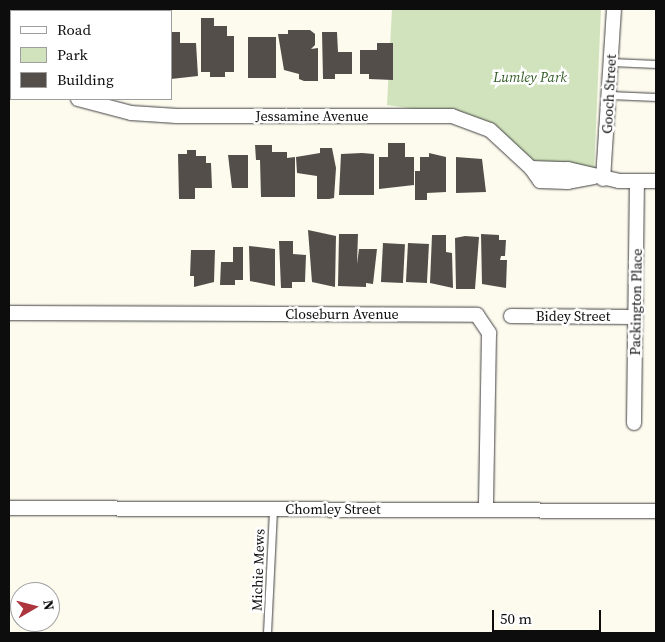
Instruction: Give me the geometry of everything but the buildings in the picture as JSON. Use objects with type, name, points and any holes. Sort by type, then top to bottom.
[{"type":"street","name":"Gooch Street","points":[[599,178],[610,95],[614,9]]},
{"type":"street","name":"Jessamine Avenue","points":[[82,100],[131,113],[177,116],[452,116],[490,130],[531,168],[542,182],[599,178]]},
{"type":"street","points":[[599,178],[656,181]]},
{"type":"street","name":"Packington Place","points":[[634,423],[637,181]]},
{"type":"street","name":"Closeburn Avenue","points":[[9,313],[477,315],[489,333],[486,509]]},
{"type":"street","name":"Bidey Street","points":[[510,316],[636,316]]},
{"type":"street","name":"Chomley Street","points":[[9,508],[656,510]]},
{"type":"lane","points":[[611,62],[656,64]]},
{"type":"lane","points":[[610,95],[656,97]]},
{"type":"lane","name":"Michie Mews","points":[[268,633],[273,509]]},
{"type":"green space","name":"Lumley Park","points":[[392,9],[601,9],[594,172],[539,176],[501,139],[443,113],[387,105]]}]
